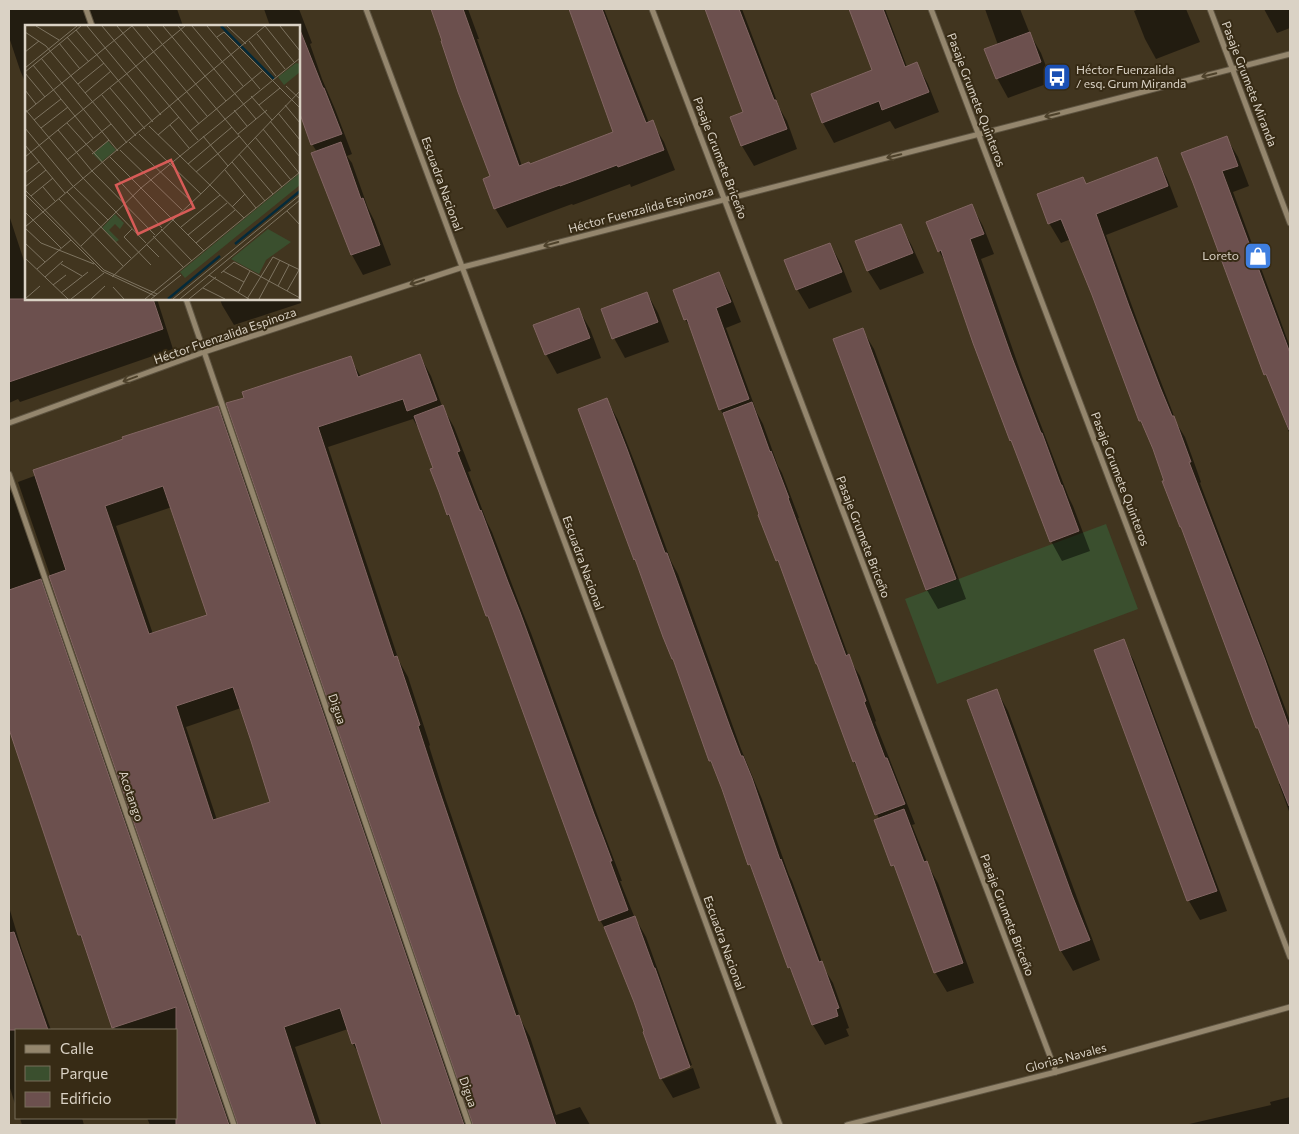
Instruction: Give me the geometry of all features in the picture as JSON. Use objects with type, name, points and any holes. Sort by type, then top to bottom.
[{"type":"street","points":[[86,9],[92,25]]},
{"type":"street","name":"Escuadra Nacional","points":[[366,9],[780,1125]]},
{"type":"street","name":"Pasaje Grumete Briceño","points":[[652,9],[1056,1072]]},
{"type":"street","name":"Pasaje Grumete Quinteros","points":[[931,9],[1290,957]]},
{"type":"street","name":"Pasaje Grumete Miranda","points":[[1210,9],[1290,223]]},
{"type":"street","name":"Héctor Fuenzalida Espinoza","points":[[9,423],[204,352],[463,267],[1290,54]]},
{"type":"street","name":"Digua","points":[[186,300],[468,1125]]},
{"type":"street","name":"Acotango","points":[[9,474],[234,1125]]},
{"type":"street","name":"Glorias Navales","points":[[847,1125],[1056,1072],[1290,1007]]},
{"type":"green space","points":[[1106,524],[1138,609],[937,684],[905,599]]},
{"type":"building","points":[[431,9],[463,9],[519,166],[529,162],[530,164],[613,132],[569,9],[602,9],[646,123],[653,120],[664,150],[494,209],[483,179],[490,176],[458,92]]},
{"type":"building","points":[[705,9],[739,9],[787,129],[741,146],[730,117],[743,112]]},
{"type":"building","points":[[849,9],[883,9],[905,67],[917,62],[929,92],[882,110],[879,101],[822,123],[811,94],[872,70]]},
{"type":"building","points":[[300,30],[342,134],[311,145],[300,114]]},
{"type":"building","points":[[1030,32],[1041,62],[996,79],[984,49]]},
{"type":"building","points":[[1227,136],[1238,166],[1222,171],[1290,353],[1290,430],[1266,374],[1264,375],[1181,153]]},
{"type":"building","points":[[341,142],[380,245],[351,255],[311,153]]},
{"type":"building","points":[[1157,157],[1168,186],[1096,214],[1160,387],[1172,416],[1174,416],[1191,462],[1189,462],[1290,730],[1290,806],[1258,728],[1256,728],[1162,481],[1164,481],[1153,449],[1141,421],[1139,421],[1092,295],[1061,219],[1048,224],[1037,194],[1083,177],[1086,184]]},
{"type":"building","points":[[972,204],[984,234],[970,239],[1011,355],[1079,531],[1050,542],[973,343],[941,250],[938,252],[926,222]]},
{"type":"building","points":[[901,224],[913,253],[867,271],[855,241]]},
{"type":"building","points":[[830,243],[842,272],[796,290],[784,260]]},
{"type":"building","points":[[719,272],[731,302],[716,308],[749,399],[719,410],[687,319],[684,320],[673,290]]},
{"type":"building","points":[[647,292],[658,322],[612,339],[601,309]]},
{"type":"building","points":[[9,299],[153,300],[163,329],[9,382]]},
{"type":"building","points":[[579,308],[590,338],[545,355],[533,325]]},
{"type":"building","points":[[863,328],[956,579],[926,590],[833,339]]},
{"type":"building","points":[[420,354],[437,400],[407,411],[403,399],[318,427],[394,657],[397,656],[435,778],[516,1016],[519,1015],[556,1125],[473,1125],[226,403],[244,398],[242,392],[351,356],[358,377]]},
{"type":"building","points":[[607,398],[665,553],[667,553],[741,756],[743,756],[752,778],[780,860],[819,962],[822,961],[839,1008],[836,1009],[838,1016],[812,1025],[790,967],[788,968],[750,864],[748,865],[722,789],[711,761],[709,761],[673,659],[663,637],[578,409]]},
{"type":"building","points":[[752,402],[846,656],[849,654],[866,701],[864,702],[905,804],[875,815],[855,761],[853,762],[778,560],[776,561],[758,515],[723,413]]},
{"type":"building","points":[[443,405],[460,451],[457,452],[520,612],[612,861],[610,861],[628,910],[599,921],[488,616],[486,616],[449,514],[447,515],[430,469],[433,468],[414,416]]},
{"type":"building","points":[[218,406],[464,1125],[382,1125],[355,1043],[352,1044],[340,1008],[284,1027],[316,1125],[238,1125],[49,576],[66,570],[33,470],[123,439],[122,437]],"holes":[[[163,486],[207,615],[149,634],[105,506]],[[233,687],[270,802],[213,820],[176,706]]]},
{"type":"building","points":[[41,579],[229,1125],[176,1125],[176,1119],[178,1119],[178,1029],[176,1029],[176,1007],[112,1028],[81,935],[78,935],[9,729],[9,590]]},
{"type":"building","points":[[1124,639],[1217,891],[1187,901],[1094,650]]},
{"type":"building","points":[[997,689],[1090,940],[1060,951],[967,700]]},
{"type":"building","points":[[904,809],[924,862],[927,861],[963,963],[934,973],[894,865],[891,866],[874,820]]},
{"type":"building","points":[[635,916],[690,1067],[660,1079],[634,1002],[604,927]]},
{"type":"building","points":[[14,932],[48,1029],[9,1030],[9,933]]},
{"type":"place","name":"Héctor Fuenzalida / esq. Grum Miranda","points":[[1057,77]]},
{"type":"place","name":"Loreto","points":[[1258,256]]}]
